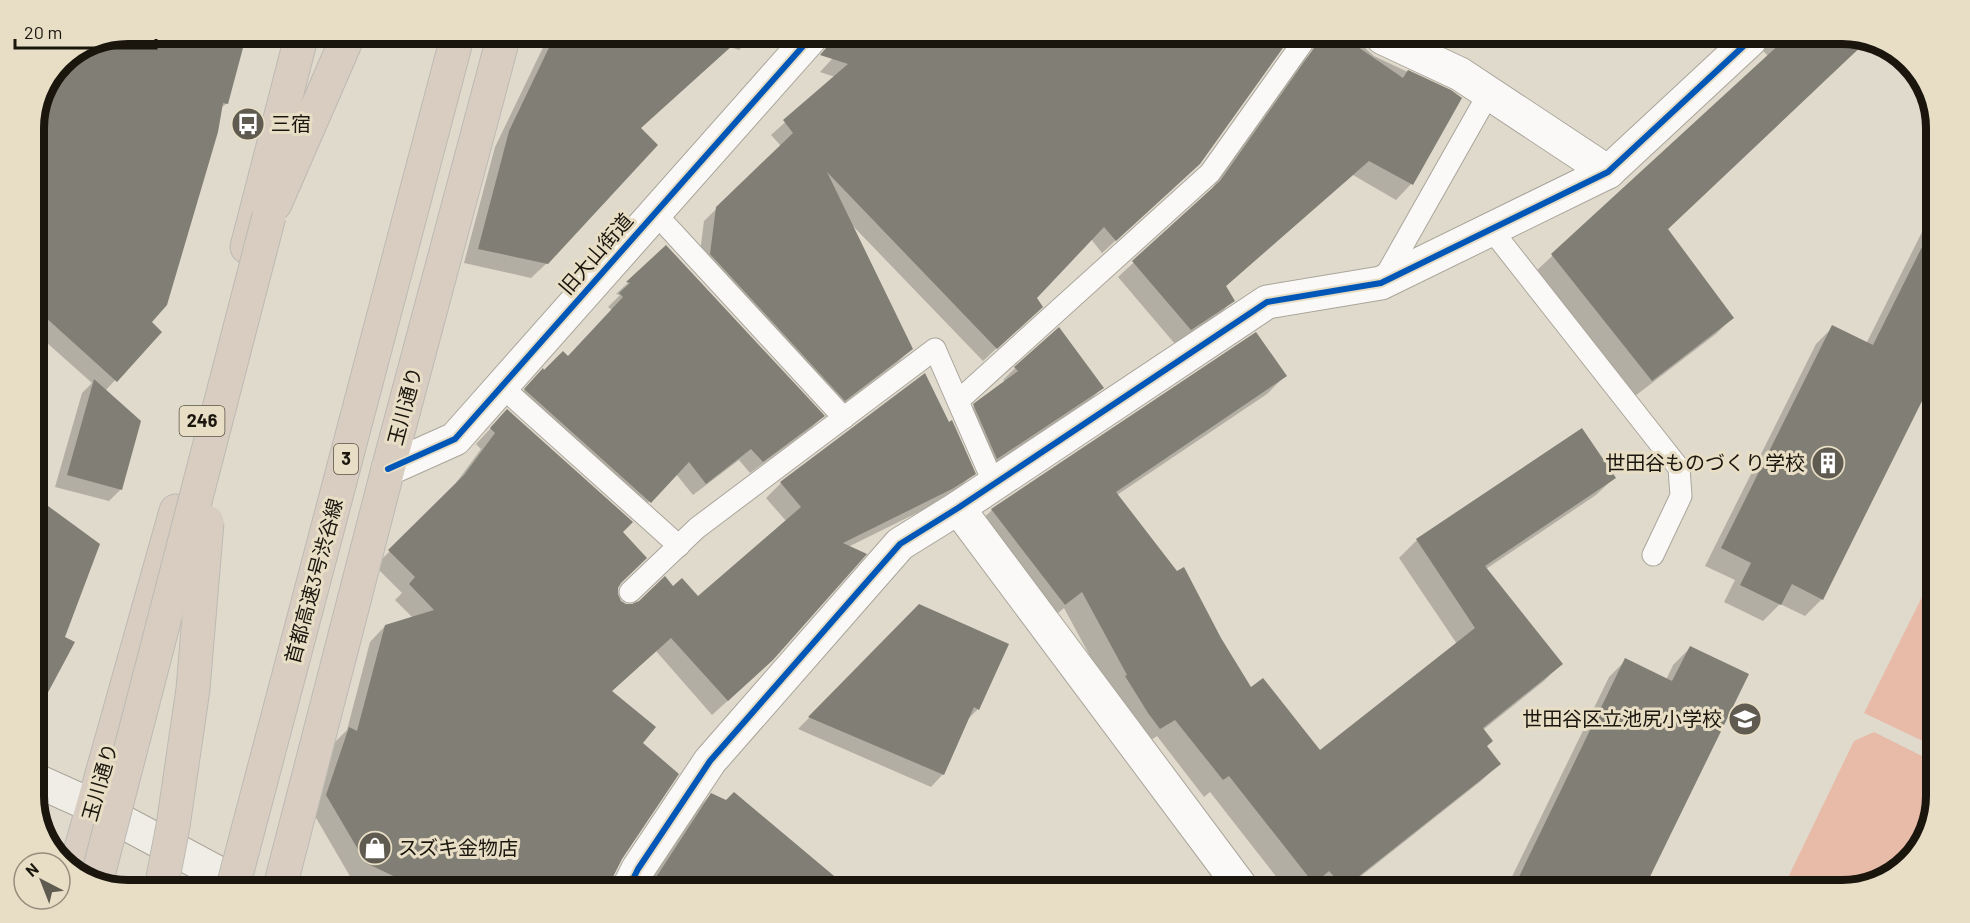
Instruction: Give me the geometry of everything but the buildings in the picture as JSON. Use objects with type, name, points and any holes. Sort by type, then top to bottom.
[{"type":"highway","name":"玉川通り","points":[[77,863],[202,420],[299,44]]},
{"type":"highway","points":[[98,874],[269,216],[316,44]]},
{"type":"highway","points":[[269,216],[345,44]]},
{"type":"highway","name":"首都高速3号渋谷線","points":[[237,880],[455,44]]},
{"type":"highway","name":"玉川通り","points":[[281,880],[501,44]]},
{"type":"highway","points":[[163,880],[193,689],[215,430]]},
{"type":"highway","points":[[148,880],[160,842]]},
{"type":"main road","points":[[44,783],[93,806],[230,880]]},
{"type":"street","name":"旧大山街道","points":[[388,469],[455,439],[805,44]]},
{"type":"street","points":[[1396,44],[1460,74],[1608,172]]},
{"type":"street","points":[[633,880],[718,752],[900,544],[958,508],[1267,302],[1381,283],[1608,172],[1746,44]]},
{"type":"street","points":[[958,508],[1235,880]]},
{"type":"lane","points":[[958,401],[1210,173],[1302,44]]},
{"type":"lane","points":[[1381,283],[1489,93]]},
{"type":"lane","points":[[655,213],[844,418]]},
{"type":"lane","points":[[1491,229],[1679,468],[1681,496],[1653,555]]},
{"type":"lane","points":[[630,592],[698,528],[935,349],[994,483]]},
{"type":"lane","points":[[501,387],[679,546]]},
{"type":"shaded area","points":[[1926,589],[1926,743],[1864,713]]},
{"type":"shaded area","points":[[1874,732],[1926,758],[1925,812],[1920,828],[1906,851],[1898,859],[1870,875],[1843,880],[1787,880],[1854,741]]},
{"type":"cycle path","points":[[388,469],[455,439],[805,44]]},
{"type":"cycle path","points":[[632,880],[710,761],[900,544],[958,508],[1267,302],[1381,283],[1608,172],[1746,44]]},
{"type":"place","name":"三宿","points":[[248,124]]},
{"type":"place","name":"世田谷ものづくり学校","points":[[1828,463]]},
{"type":"place","name":"世田谷区立池尻小学校","points":[[1745,719]]},
{"type":"place","name":"スズキ金物店","points":[[375,848]]}]
